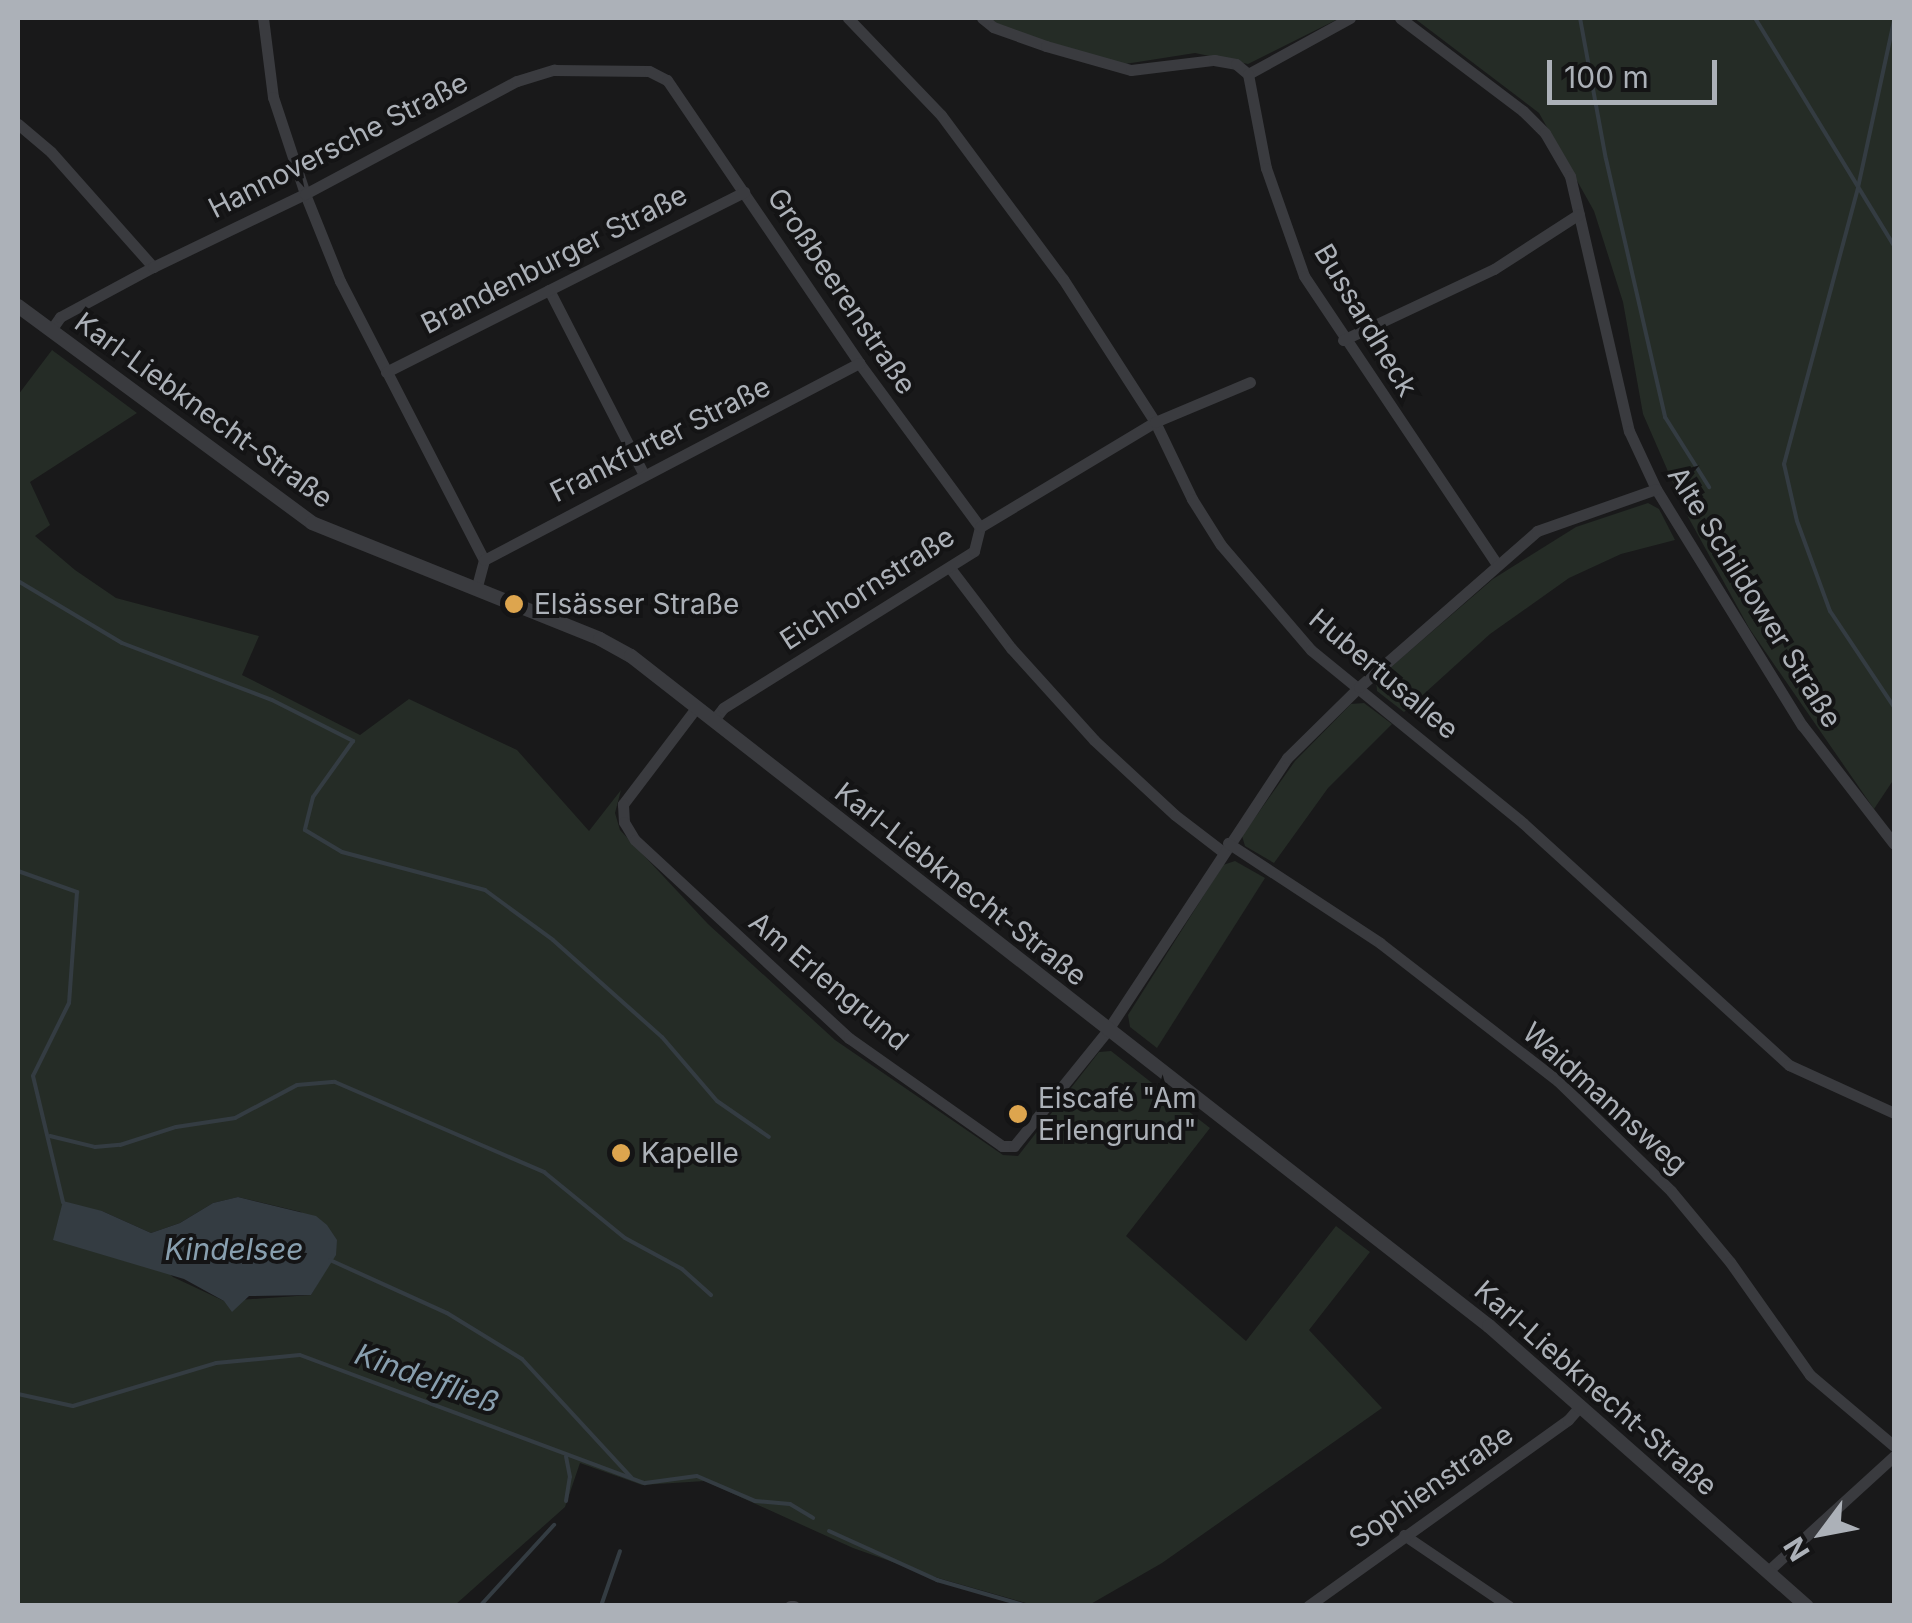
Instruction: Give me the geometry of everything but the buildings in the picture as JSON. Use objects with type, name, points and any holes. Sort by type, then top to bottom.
[{"type":"street","points":[[254,18],[263,23],[274,97],[304,194],[340,280],[484,560],[476,589]]},
{"type":"street","name":"Hubertusallee","points":[[848,18],[941,115],[1063,279],[1155,422],[1192,498],[1256,590],[1312,650],[1523,823],[1789,1065],[1894,1113]]},
{"type":"street","points":[[982,18],[1046,46],[1131,70],[1214,60],[1236,64],[1248,74],[1350,18]]},
{"type":"street","name":"Alte Schildower Straße","points":[[1400,18],[1537,122],[1570,176],[1629,431],[1656,489],[1802,725],[1894,844]]},
{"type":"street","name":"Hannoversche Straße","points":[[51,330],[60,317],[153,267],[539,73],[648,70],[667,80]]},
{"type":"street","name":"Bussardheck","points":[[1248,74],[1264,157],[1288,239],[1304,276],[1343,340],[1497,564]]},
{"type":"street","name":"Großbeerenstraße","points":[[667,80],[859,362],[980,527]]},
{"type":"street","points":[[18,124],[51,152],[153,267]]},
{"type":"street","name":"Brandenburger Straße","points":[[386,372],[744,192]]},
{"type":"street","points":[[1343,340],[1494,270],[1579,214]]},
{"type":"street","points":[[549,290],[643,473]]},
{"type":"street","name":"Karl-Liebknecht-Straße","points":[[18,306],[312,523],[617,646],[1488,1326],[1807,1606]]},
{"type":"street","name":"Frankfurter Straße","points":[[484,560],[859,362]]},
{"type":"street","name":"Eichhornstraße","points":[[712,720],[723,708],[974,551],[980,527],[1155,422],[1250,382]]},
{"type":"street","points":[[1108,1031],[1280,767],[1359,687],[1537,531],[1656,489]]},
{"type":"street","name":"Waidmannsweg","points":[[950,568],[1011,648],[1094,740],[1175,815],[1380,943],[1558,1081],[1671,1191],[1730,1262],[1810,1375],[1894,1446]]},
{"type":"street","name":"Am Erlengrund","points":[[696,708],[623,804],[624,822],[635,840],[850,1038],[1008,1147],[1018,1144],[1108,1031]]},
{"type":"street","name":"Sophienstraße","points":[[1308,1606],[1568,1420],[1580,1406]]},
{"type":"street","points":[[1768,1571],[1894,1456]]},
{"type":"street","points":[[1404,1534],[1509,1606]]},
{"type":"shaded area","points":[[988,18],[1340,18],[1248,64],[1195,53],[1125,64],[1014,33]]},
{"type":"shaded area","points":[[1414,18],[1894,18],[1894,779],[1874,809],[1749,628],[1687,515],[1643,414],[1623,302],[1594,211],[1539,113]]},
{"type":"shaded area","points":[[52,350],[137,413],[30,482],[50,525],[35,536],[75,570],[116,598],[259,636],[242,675],[360,735],[409,699],[517,750],[589,831],[621,790],[615,813],[620,830],[708,924],[835,1040],[1003,1155],[1018,1156],[1099,1052],[1111,1051],[1210,1128],[1126,1236],[1246,1341],[1336,1226],[1370,1252],[1309,1330],[1382,1408],[1162,1563],[1089,1605],[1033,1605],[938,1578],[853,1548],[705,1481],[642,1485],[580,1463],[565,1507],[455,1605],[18,1605],[18,395]],"holes":[[[238,1197],[301,1212],[331,1260],[311,1295],[224,1301],[173,1277],[102,1211],[151,1233],[180,1223],[213,1203]]]},
{"type":"shaded area","points":[[1648,503],[1659,509],[1675,540],[1621,554],[1569,578],[1490,634],[1404,712],[1377,691],[1376,680],[1493,579],[1576,527]]},
{"type":"shaded area","points":[[1364,703],[1392,724],[1328,788],[1274,863],[1245,846],[1242,836],[1295,761],[1351,704]]},
{"type":"shaded area","points":[[1235,861],[1265,878],[1157,1048],[1130,1027],[1128,1015],[1223,865]]},
{"type":"water","name":"Kindelsee","points":[[238,1197],[316,1216],[327,1225],[337,1240],[336,1255],[311,1295],[249,1296],[232,1312],[224,1301],[184,1279],[53,1240],[63,1201],[102,1211],[151,1233],[180,1223],[213,1203]]},
{"type":"waterway","points":[[1580,18],[1606,159],[1665,417],[1709,487]]},
{"type":"waterway","points":[[1755,18],[1894,246]]},
{"type":"waterway","points":[[1894,21],[1858,188],[1784,464],[1797,521],[1830,611],[1894,707]]},
{"type":"waterway","points":[[18,581],[122,643],[272,700],[353,741],[313,797],[305,830],[342,852],[485,890],[553,940],[662,1037],[717,1101],[769,1137]]},
{"type":"waterway","points":[[18,871],[77,892],[69,1003],[33,1076],[63,1202]]},
{"type":"waterway","points":[[50,1136],[95,1147],[120,1145],[176,1127],[235,1118],[297,1085],[335,1082],[544,1172],[625,1238],[682,1269],[711,1295]]},
{"type":"waterway","points":[[330,1260],[447,1313],[522,1359],[632,1478]]},
{"type":"waterway","name":"Kindelfließ","points":[[18,1394],[73,1406],[216,1363],[300,1355],[645,1483],[697,1476],[755,1501],[790,1504],[813,1518]]},
{"type":"waterway","points":[[566,1456],[570,1477],[566,1501]]},
{"type":"waterway","name":"Kindelfließ","points":[[480,1606],[554,1525]]},
{"type":"waterway","points":[[829,1531],[937,1580],[1027,1606]]},
{"type":"waterway","name":"Kindelfließ","points":[[601,1606],[620,1551]]},
{"type":"place","name":"Elsässer Straße","points":[[514,604]]},
{"type":"place","name":"Eiscafé \"Am Erlengrund\"","points":[[1018,1114]]},
{"type":"place","name":"Kapelle","points":[[621,1153]]}]
